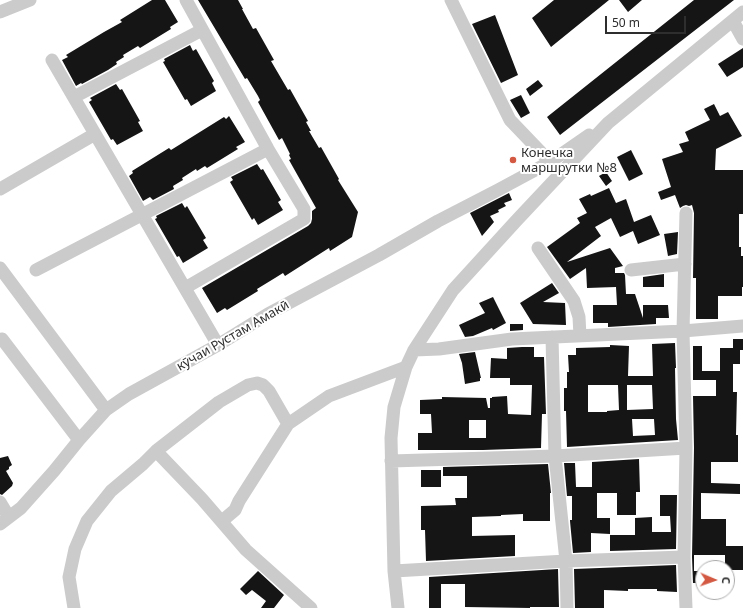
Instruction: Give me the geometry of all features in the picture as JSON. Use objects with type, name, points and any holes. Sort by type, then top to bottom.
[{"type":"street","points":[[0,12],[30,0]]},
{"type":"street","points":[[185,288],[304,219],[304,209],[268,149],[186,0]]},
{"type":"street","points":[[451,0],[510,120],[561,173]]},
{"type":"street","points":[[398,608],[394,571],[390,438],[394,407],[406,367],[414,350],[454,290],[511,226],[608,123],[743,12]]},
{"type":"street","points":[[733,21],[743,39]]},
{"type":"street","points":[[74,97],[202,30]]},
{"type":"street","points":[[52,60],[218,345]]},
{"type":"street","name":"кӯчаи Рустам Амакӣ","points":[[5,520],[21,508],[106,410],[129,394],[218,345],[268,314],[379,255],[438,221],[550,162],[608,123]]},
{"type":"street","points":[[0,189],[95,134]]},
{"type":"street","points":[[36,270],[268,149]]},
{"type":"street","points":[[686,213],[683,331],[686,448],[684,557],[686,608]]},
{"type":"street","points":[[538,248],[574,301],[580,322],[580,336]]},
{"type":"street","points":[[631,270],[685,264]]},
{"type":"street","points":[[0,268],[106,410]]},
{"type":"street","points":[[414,350],[439,349],[512,339],[683,331],[743,326]]},
{"type":"street","points":[[552,337],[555,456],[566,561],[567,608]]},
{"type":"street","points":[[2,339],[79,440]]},
{"type":"street","points":[[222,521],[234,510],[288,424],[329,396],[406,367]]},
{"type":"street","points":[[74,608],[70,577],[75,549],[86,521],[111,491],[156,451],[219,402],[248,385],[263,385],[269,390],[288,424]]},
{"type":"street","points":[[391,461],[555,456],[686,448]]},
{"type":"street","points":[[156,451],[202,499],[246,550],[310,608]]},
{"type":"street","points":[[0,502],[5,520]]},
{"type":"street","points":[[394,571],[566,561],[684,557]]},
{"type":"building","points":[[152,0],[165,0],[178,22],[170,27],[171,29],[140,48],[138,46],[123,55],[124,57],[116,62],[117,64],[108,70],[76,86],[62,60],[68,57],[66,55],[122,22],[120,20]]},
{"type":"building","points":[[198,0],[238,0],[253,29],[256,28],[274,60],[271,61],[288,90],[290,89],[308,121],[306,122],[311,131],[309,131],[319,148],[321,147],[339,179],[338,180],[358,212],[352,237],[330,251],[329,248],[285,276],[283,273],[257,289],[258,291],[227,310],[225,308],[217,313],[202,288],[308,226],[311,223],[312,211],[316,208],[289,160],[291,159],[290,154],[282,138],[279,140],[258,102],[260,100],[258,96],[247,78],[245,79]]},
{"type":"building","points":[[554,0],[609,0],[551,47],[532,18]]},
{"type":"building","points":[[619,0],[642,0],[628,12]]},
{"type":"building","points":[[694,0],[734,0],[560,135],[547,117]]},
{"type":"building","points":[[495,15],[518,75],[501,83],[472,24]]},
{"type":"building","points":[[190,45],[193,51],[196,49],[214,81],[212,83],[216,91],[191,106],[187,99],[185,100],[163,62],[165,61],[164,59]]},
{"type":"building","points":[[743,48],[743,67],[727,77],[718,64]]},
{"type":"building","points":[[538,80],[543,86],[530,96],[526,89]]},
{"type":"building","points":[[116,84],[120,90],[122,89],[140,121],[138,122],[143,131],[117,145],[113,139],[111,140],[89,102],[92,100],[90,98]]},
{"type":"building","points":[[521,95],[530,113],[521,118],[510,100]]},
{"type":"building","points":[[714,104],[720,116],[728,112],[742,136],[716,149],[715,170],[743,170],[743,214],[739,214],[739,247],[741,247],[741,256],[743,256],[743,287],[742,296],[718,296],[718,319],[696,319],[696,278],[693,278],[694,213],[692,205],[686,205],[680,208],[675,195],[661,200],[658,192],[671,187],[662,159],[683,152],[679,144],[689,141],[685,132],[710,120],[704,109]]},
{"type":"building","points":[[229,116],[245,142],[236,147],[238,149],[207,168],[205,166],[197,171],[196,169],[173,186],[174,189],[153,200],[150,197],[143,201],[129,176],[133,173],[132,171],[169,148],[171,150],[224,117],[226,119]]},
{"type":"building","points":[[631,150],[643,174],[629,181],[617,157]]},
{"type":"building","points":[[257,164],[261,170],[263,169],[281,200],[278,202],[283,210],[258,225],[254,218],[252,220],[230,182],[233,180],[231,177]]},
{"type":"building","points":[[606,172],[612,181],[606,186],[599,176]]},
{"type":"building","points":[[609,188],[616,203],[626,199],[634,222],[651,215],[660,235],[638,244],[633,231],[620,237],[611,218],[595,227],[601,236],[567,262],[610,248],[623,266],[615,268],[615,273],[624,273],[626,294],[635,294],[643,318],[643,305],[668,305],[669,318],[656,318],[656,324],[608,327],[608,323],[593,323],[593,305],[617,305],[616,287],[587,288],[586,268],[570,279],[547,247],[580,223],[577,218],[587,213],[579,199],[590,194],[591,196]]},
{"type":"building","points":[[509,193],[512,200],[504,203],[506,206],[498,210],[499,212],[490,216],[494,222],[482,236],[470,213]]},
{"type":"building","points":[[182,203],[185,208],[187,206],[206,238],[203,240],[208,248],[183,263],[179,256],[177,257],[155,219],[157,218],[156,216]]},
{"type":"building","points":[[678,232],[677,254],[668,256],[664,234]]},
{"type":"building","points":[[664,274],[664,287],[643,287],[643,277]]},
{"type":"building","points":[[552,283],[559,293],[543,302],[565,303],[566,325],[533,324],[520,303]]},
{"type":"building","points":[[493,297],[506,323],[493,330],[492,328],[473,336],[465,337],[459,325],[485,313],[479,303]]},
{"type":"building","points":[[510,324],[523,324],[523,330],[510,331]]},
{"type":"building","points":[[733,339],[743,339],[743,350],[740,350],[740,364],[733,364],[733,392],[737,392],[736,435],[738,435],[738,462],[711,462],[711,483],[740,484],[740,494],[701,493],[701,519],[726,519],[726,546],[743,546],[743,570],[735,570],[735,560],[725,560],[725,555],[694,555],[695,583],[693,583],[693,396],[716,396],[716,380],[693,380],[693,346],[702,346],[702,371],[720,371],[720,348],[733,348]]},
{"type":"building","points":[[675,343],[676,419],[678,440],[567,447],[564,388],[567,388],[567,372],[569,372],[568,355],[576,355],[576,348],[610,347],[610,345],[629,346],[628,376],[653,376],[652,344]],"holes":[[[588,385],[618,385],[619,410],[607,412],[588,412]],[[627,385],[652,385],[653,409],[627,410]],[[632,419],[654,419],[655,435],[633,436]]]},
{"type":"building","points":[[534,347],[534,357],[544,357],[546,414],[542,414],[541,448],[418,450],[418,433],[432,433],[431,414],[420,414],[420,400],[442,399],[442,397],[486,398],[488,408],[490,408],[490,398],[507,396],[508,414],[531,415],[532,385],[510,385],[510,378],[490,378],[491,358],[507,359],[507,348]],"holes":[[[469,420],[486,420],[486,438],[469,438]]]},
{"type":"building","points":[[475,352],[481,378],[480,381],[465,384],[459,354]]},
{"type":"building","points":[[8,456],[12,465],[6,471],[13,483],[12,486],[2,495],[0,494],[0,458]]},
{"type":"building","points":[[639,459],[640,492],[636,492],[636,515],[617,515],[617,493],[597,493],[597,518],[610,518],[610,534],[591,533],[591,552],[573,553],[570,521],[572,520],[572,496],[567,496],[564,463],[575,463],[576,487],[592,487],[592,462]]},
{"type":"building","points":[[548,464],[551,493],[550,521],[523,521],[523,514],[472,517],[472,536],[515,535],[515,556],[426,561],[425,530],[421,530],[421,506],[456,505],[455,498],[467,498],[467,476],[443,476],[443,467]]},
{"type":"building","points":[[421,470],[441,470],[441,487],[421,487]]},
{"type":"building","points":[[660,495],[677,495],[676,549],[610,551],[610,535],[635,535],[635,518],[652,517],[652,532],[671,532],[670,516],[660,516]]},
{"type":"building","points":[[676,565],[677,592],[657,591],[657,589],[628,589],[628,591],[604,590],[604,608],[575,608],[574,569]]},
{"type":"building","points":[[558,569],[559,607],[465,607],[465,584],[441,584],[441,608],[429,608],[429,577]]},
{"type":"building","points":[[258,571],[284,595],[274,608],[261,608],[266,601],[252,590],[246,595],[240,589]]},
{"type":"place","name":"Конечка маршрутки №8","points":[[513,160]]}]
